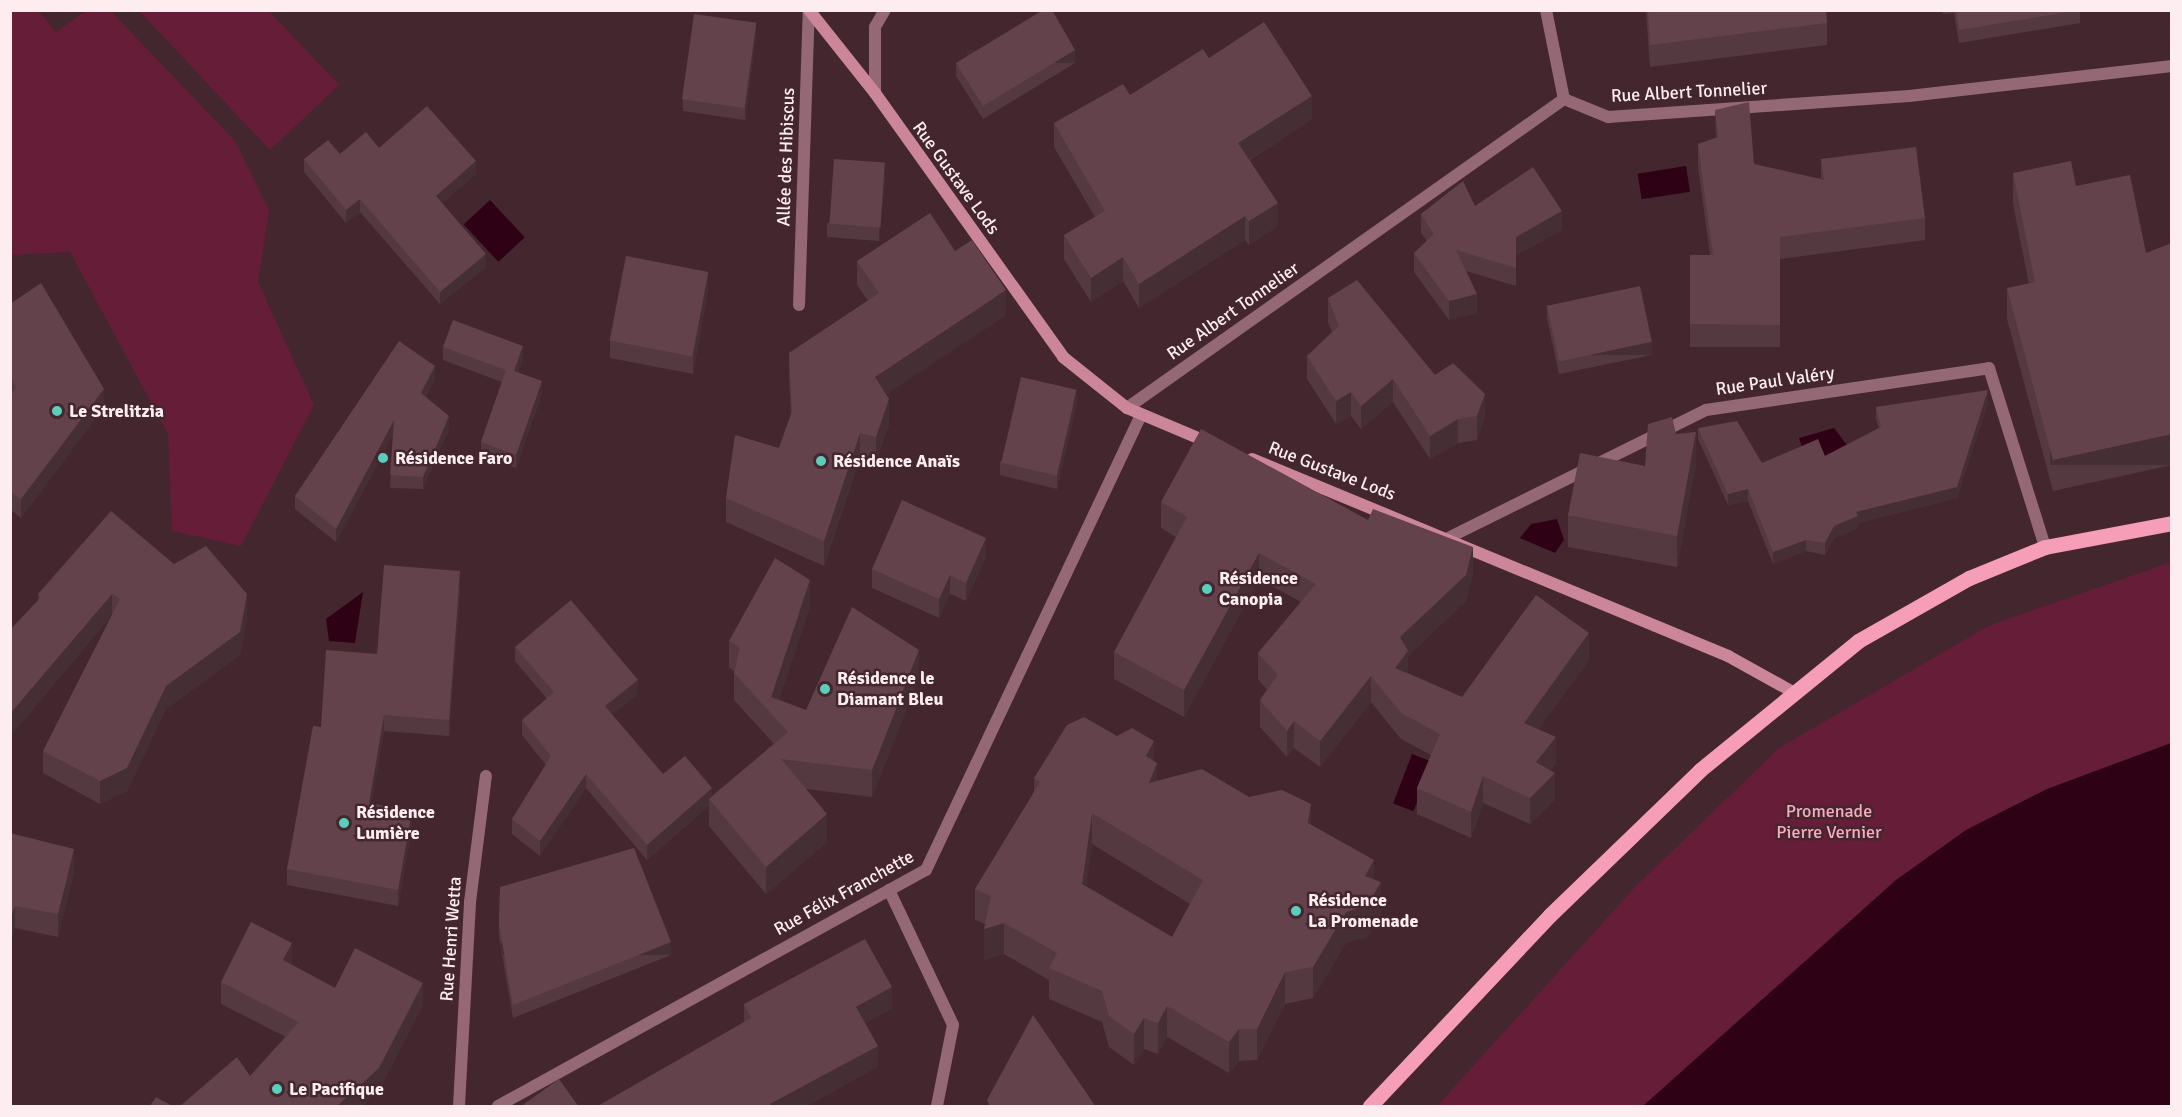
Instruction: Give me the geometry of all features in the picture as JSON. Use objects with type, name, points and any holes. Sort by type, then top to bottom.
[{"type":"main road","points":[[1370,1107],[1550,915],[1700,770],[1793,692],[1898,618],[1969,578],[2045,548],[2172,523]]},
{"type":"street","name":"Rue Gustave Lods","points":[[809,10],[875,93],[1063,357],[1127,408],[1141,416],[1450,537],[1728,656],[1793,692]]},
{"type":"street","name":"Allée des Hibiscus","points":[[799,305],[809,10]]},
{"type":"street","points":[[875,93],[875,27],[885,10]]},
{"type":"street","points":[[1546,10],[1564,99]]},
{"type":"street","name":"Rue Albert Tonnelier","points":[[1127,408],[1564,99],[1608,117],[1909,96],[2172,66]]},
{"type":"street","name":"Rue Paul Valéry","points":[[1450,537],[1706,410],[1989,368],[2045,548]]},
{"type":"street","name":"Rue Félix Franchette","points":[[498,1107],[926,870],[1141,416]]},
{"type":"street","name":"Rue Henri Wetta","points":[[459,1107],[470,902],[486,776]]},
{"type":"street","points":[[890,890],[953,1024],[937,1107]]},
{"type":"green space","points":[[11,10],[39,11],[56,32],[85,11],[111,11],[235,141],[269,210],[258,282],[314,405],[241,546],[172,531],[168,434],[70,252],[11,255]]},
{"type":"green space","points":[[139,11],[269,11],[339,85],[270,150]]},
{"type":"green space","name":"Promenade Pierre Vernier","points":[[2171,562],[2171,743],[2047,789],[1966,830],[1896,880],[1643,1106],[1437,1106],[1635,887],[1779,748],[1988,626]]},
{"type":"shaded area","points":[[1686,166],[1690,192],[1642,199],[1638,174]]},
{"type":"shaded area","points":[[490,200],[525,237],[498,262],[464,225]]},
{"type":"shaded area","points":[[1834,428],[1853,453],[1822,470],[1805,456],[1799,438]]},
{"type":"shaded area","points":[[1557,519],[1564,540],[1555,553],[1520,538],[1531,524]]},
{"type":"shaded area","points":[[363,592],[355,643],[329,641],[326,619]]},
{"type":"shaded area","points":[[2171,743],[2171,1106],[1643,1106],[1896,880],[1966,830],[2047,789]]},
{"type":"shaded area","points":[[1412,754],[1433,762],[1414,811],[1393,803]]},
{"type":"building","points":[[1043,10],[1052,10],[1075,50],[983,106],[956,63]]},
{"type":"building","points":[[1648,10],[1826,10],[1827,23],[1650,45]]},
{"type":"building","points":[[1956,10],[2080,10],[1959,30]]},
{"type":"building","points":[[694,14],[756,23],[744,108],[682,99]]},
{"type":"building","points":[[1264,22],[1312,96],[1238,143],[1278,203],[1249,221],[1245,216],[1139,284],[1123,257],[1091,278],[1064,235],[1105,211],[1054,123],[1123,84],[1130,95],[1203,49],[1209,58]]},
{"type":"building","points":[[1749,102],[1754,164],[1824,180],[1821,159],[1916,147],[1925,218],[1780,237],[1780,325],[1690,324],[1690,255],[1713,255],[1698,144],[1718,137],[1715,110]]},
{"type":"building","points":[[427,106],[476,161],[436,196],[486,254],[440,292],[360,199],[346,210],[304,159],[328,140],[340,154],[366,132],[379,148]]},
{"type":"building","points":[[834,159],[885,163],[880,227],[829,224]]},
{"type":"building","points":[[2071,161],[2076,186],[2130,175],[2146,253],[2172,243],[2172,434],[2053,460],[2007,288],[2035,282],[2013,173]]},
{"type":"building","points":[[1533,167],[1562,211],[1516,237],[1516,268],[1456,250],[1477,294],[1449,301],[1414,253],[1434,234],[1421,214],[1463,181],[1475,206]]},
{"type":"building","points":[[930,213],[955,251],[972,240],[1006,290],[875,377],[889,399],[876,437],[860,433],[824,541],[726,498],[735,435],[779,448],[792,411],[789,353],[879,293],[857,261]]},
{"type":"building","points":[[626,256],[708,272],[692,356],[610,340]]},
{"type":"building","points":[[1357,280],[1435,375],[1453,363],[1485,394],[1477,416],[1458,419],[1430,436],[1393,379],[1361,406],[1351,392],[1336,401],[1307,356],[1339,326],[1328,298]]},
{"type":"building","name":"Le Strelitzia","points":[[41,283],[104,389],[21,499],[10,491],[10,396],[16,387],[10,375],[10,304]]},
{"type":"building","points":[[1640,286],[1652,342],[1559,362],[1547,306]]},
{"type":"building","points":[[453,320],[523,346],[514,371],[542,381],[516,455],[481,442],[506,370],[443,347]]},
{"type":"building","name":"Résidence Faro","points":[[399,341],[435,366],[421,393],[449,416],[423,477],[390,475],[394,420],[336,529],[295,496]]},
{"type":"building","points":[[1021,377],[1077,390],[1057,476],[1001,463]]},
{"type":"building","points":[[1988,390],[1957,487],[1856,512],[1858,516],[1834,526],[1825,543],[1806,540],[1773,552],[1748,489],[1728,494],[1698,428],[1737,421],[1762,463],[1818,439],[1825,456],[1881,427],[1876,407]]},
{"type":"building","points":[[1672,417],[1676,434],[1696,432],[1677,536],[1568,515],[1580,453],[1645,466],[1648,424]]},
{"type":"building","points":[[1201,429],[1368,520],[1373,509],[1473,547],[1466,575],[1400,637],[1408,651],[1395,668],[1462,697],[1536,595],[1589,633],[1524,723],[1556,737],[1536,762],[1555,773],[1530,798],[1483,776],[1471,812],[1417,788],[1440,734],[1401,713],[1371,676],[1320,741],[1294,721],[1287,731],[1260,700],[1278,675],[1258,653],[1316,584],[1259,553],[1184,690],[1114,652],[1187,517],[1161,502]]},
{"type":"building","points":[[902,500],[986,538],[966,583],[950,575],[939,599],[872,569]]},
{"type":"building","points":[[111,511],[174,564],[206,546],[247,594],[240,632],[166,686],[127,768],[100,781],[43,751],[120,599],[112,594],[10,714],[10,630],[41,597],[38,594]]},
{"type":"building","points":[[775,558],[810,580],[771,697],[806,710],[852,607],[919,650],[872,770],[781,759],[827,814],[766,867],[709,799],[788,732],[734,673],[740,647],[729,641]]},
{"type":"building","points":[[384,565],[460,571],[449,720],[384,715],[369,803],[412,811],[398,890],[287,869],[313,726],[321,727],[326,650],[377,654]]},
{"type":"building","points":[[571,600],[638,680],[605,706],[663,774],[685,756],[712,788],[647,845],[586,774],[540,841],[512,819],[551,756],[522,720],[554,692],[515,647]]},
{"type":"building","name":"Résidence La Promenade","points":[[1084,717],[1117,736],[1132,728],[1154,741],[1146,756],[1157,763],[1149,783],[1202,769],[1249,797],[1282,790],[1311,804],[1308,823],[1374,860],[1365,876],[1381,882],[1367,906],[1346,912],[1313,967],[1285,972],[1257,1029],[1239,1029],[1229,1042],[1167,1006],[1158,1023],[1144,1018],[1134,1034],[1109,1016],[1102,991],[1049,968],[1057,953],[1004,923],[984,929],[991,896],[975,889],[1040,782],[1034,778],[1067,725]],"holes":[[[1092,813],[1203,880],[1172,937],[1082,884]]]},
{"type":"building","points":[[10,833],[74,849],[58,914],[15,906],[10,920]]},
{"type":"building","points":[[634,848],[671,942],[513,1005],[499,924],[500,887]]},
{"type":"building","points":[[251,922],[292,943],[283,960],[335,988],[355,948],[423,983],[379,1068],[336,1107],[179,1107],[237,1057],[250,1076],[299,1022],[221,982]]},
{"type":"building","points":[[865,939],[892,987],[856,1007],[878,1046],[770,1104],[772,1107],[596,1107],[751,1018],[744,1004]]},
{"type":"building","points":[[1033,1015],[1096,1107],[990,1107],[987,1100]]},
{"type":"building","points":[[559,1079],[579,1107],[520,1107]]},
{"type":"building","points":[[156,1097],[174,1107],[149,1107]]},
{"type":"place","name":"Le Strelitzia","points":[[57,411]]},
{"type":"place","name":"Résidence Faro","points":[[383,458]]},
{"type":"place","name":"Résidence Anaïs","points":[[821,461]]},
{"type":"place","name":"Résidence Canopia","points":[[1207,589]]},
{"type":"place","name":"Résidence le Diamant Bleu","points":[[825,689]]},
{"type":"place","name":"Résidence Lumière","points":[[344,823]]},
{"type":"place","name":"Résidence La Promenade","points":[[1296,911]]},
{"type":"place","name":"Le Pacifique","points":[[277,1089]]}]
